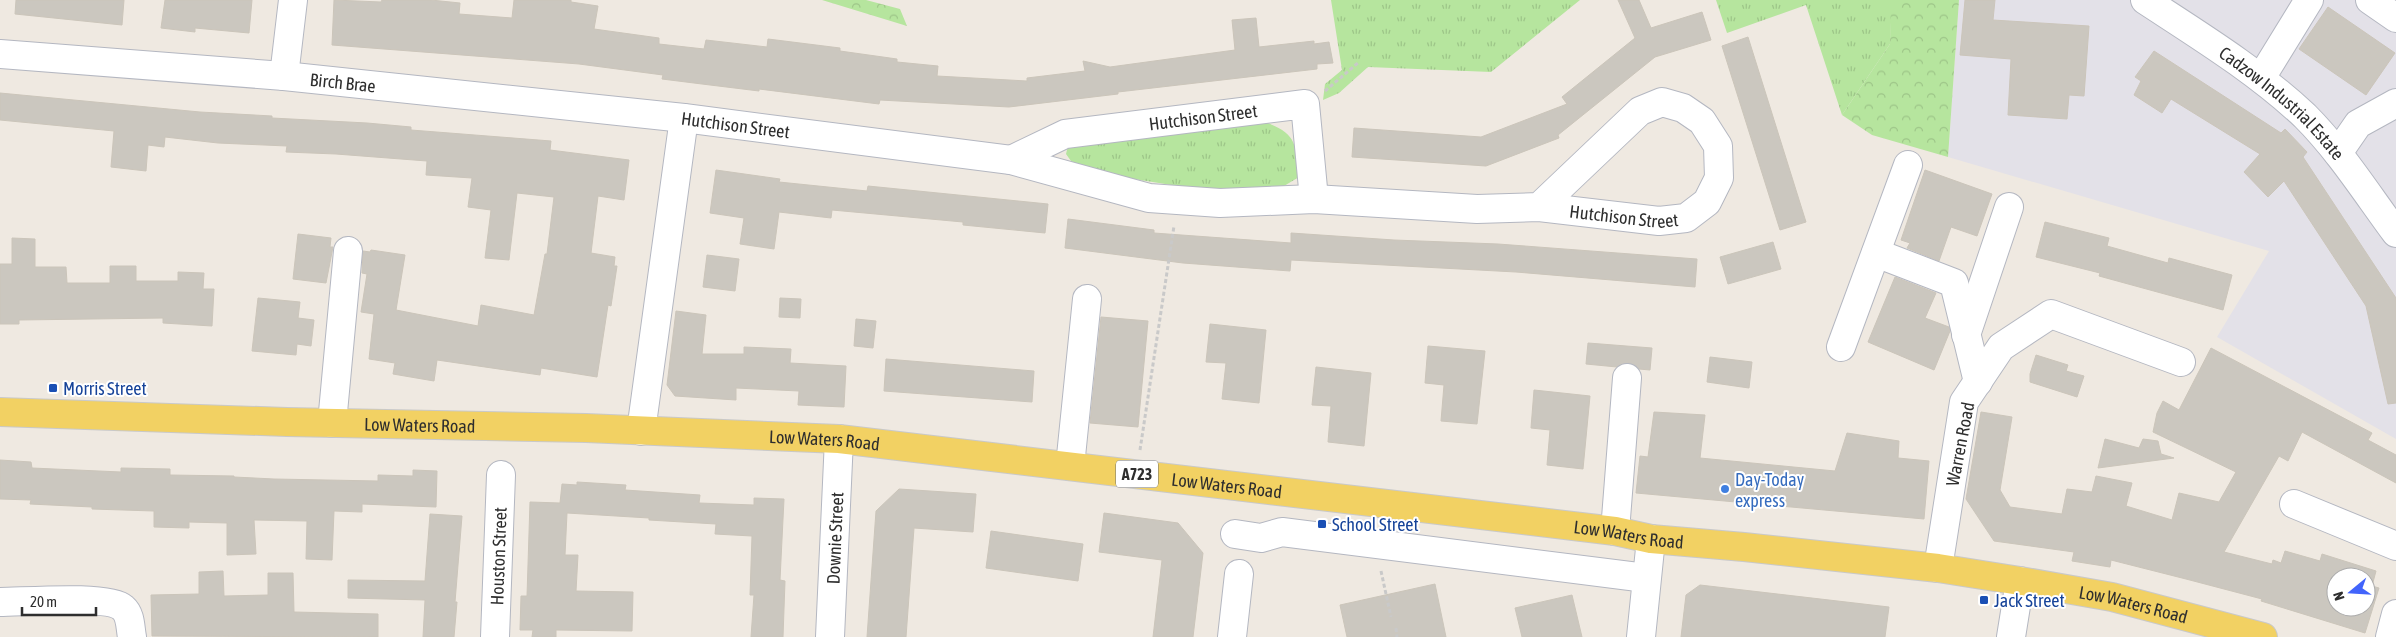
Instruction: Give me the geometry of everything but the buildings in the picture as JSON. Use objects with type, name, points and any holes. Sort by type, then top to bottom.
[{"type":"main road","name":"Low Waters Road","points":[[0,412],[332,423],[586,428],[641,432],[839,439],[1615,531],[1651,539],[1938,568],[2112,597],[2263,637]]},
{"type":"street","points":[[284,76],[293,0]]},
{"type":"street","name":"Cadzow Industrial Estate","points":[[2145,0],[2261,78],[2306,117],[2338,153],[2396,234]]},
{"type":"street","points":[[2261,78],[2309,0]]},
{"type":"street","points":[[2370,0],[2396,18]]},
{"type":"street","name":"Birch Brae","points":[[0,54],[284,76],[684,118]]},
{"type":"street","name":"Hutchison Street","points":[[641,432],[684,118],[1011,160],[1149,198],[1220,204],[1314,199],[1477,209],[1539,207],[1659,221],[1686,218],[1707,202],[1719,178],[1718,146],[1702,121],[1683,108],[1662,102],[1640,112],[1539,207]]},
{"type":"street","points":[[2338,153],[2358,124],[2396,103]]},
{"type":"street","points":[[1305,104],[1314,199]]},
{"type":"street","name":"Hutchison Street","points":[[1011,160],[1064,134],[1305,104]]},
{"type":"street","points":[[1841,347],[1908,165]]},
{"type":"street","points":[[1966,334],[2010,207]]},
{"type":"street","points":[[332,423],[348,251]]},
{"type":"street","points":[[1876,253],[1954,283],[1978,382]]},
{"type":"street","points":[[1070,466],[1088,299]]},
{"type":"street","name":"Warren Road","points":[[1938,568],[1964,402],[2001,347],[2051,314],[2182,362]]},
{"type":"street","points":[[1615,531],[1627,378]]},
{"type":"street","name":"Downie Street","points":[[830,637],[839,439]]},
{"type":"street","name":"Houston Street","points":[[495,637],[501,475]]},
{"type":"street","points":[[2294,504],[2396,546]]},
{"type":"street","points":[[1235,534],[1261,538],[1282,532],[1646,578]]},
{"type":"street","points":[[1641,637],[1651,539]]},
{"type":"street","points":[[1232,637],[1239,574]]},
{"type":"street","points":[[2011,637],[2020,581]]},
{"type":"street","points":[[0,602],[100,601],[118,604],[129,616],[132,637]]},
{"type":"street","points":[[2390,637],[2396,614]]},
{"type":"path","points":[[1305,104],[1317,99],[1359,62]]},
{"type":"path","points":[[1137,474],[1178,200]]},
{"type":"path","points":[[1375,544],[1391,616]]},
{"type":"path","points":[[1396,628],[1397,637]]},
{"type":"shaded area","points":[[1959,0],[2396,0],[2396,439],[2217,337],[2269,251],[1948,157]]},
{"type":"green space","points":[[822,0],[866,0],[900,9],[907,26]]},
{"type":"green space","points":[[1331,0],[1580,0],[1491,72],[1368,67],[1339,93],[1323,100],[1325,84],[1342,70]]},
{"type":"green space","points":[[1716,0],[1892,0],[1890,44],[1842,115],[1806,5],[1727,33]]},
{"type":"green space","points":[[1891,0],[1959,0],[1948,157],[1872,135],[1842,115],[1890,44]]},
{"type":"green space","points":[[1259,120],[1271,124],[1287,134],[1295,146],[1299,177],[1284,186],[1215,192],[1134,179],[1080,166],[1071,161],[1066,154],[1068,146]]},
{"type":"place","name":"Morris Street","points":[[53,388]]},
{"type":"place","name":"Day-Today express","points":[[1725,489]]},
{"type":"place","name":"School Street","points":[[1322,524]]},
{"type":"place","name":"Jack Street","points":[[1984,600]]}]
